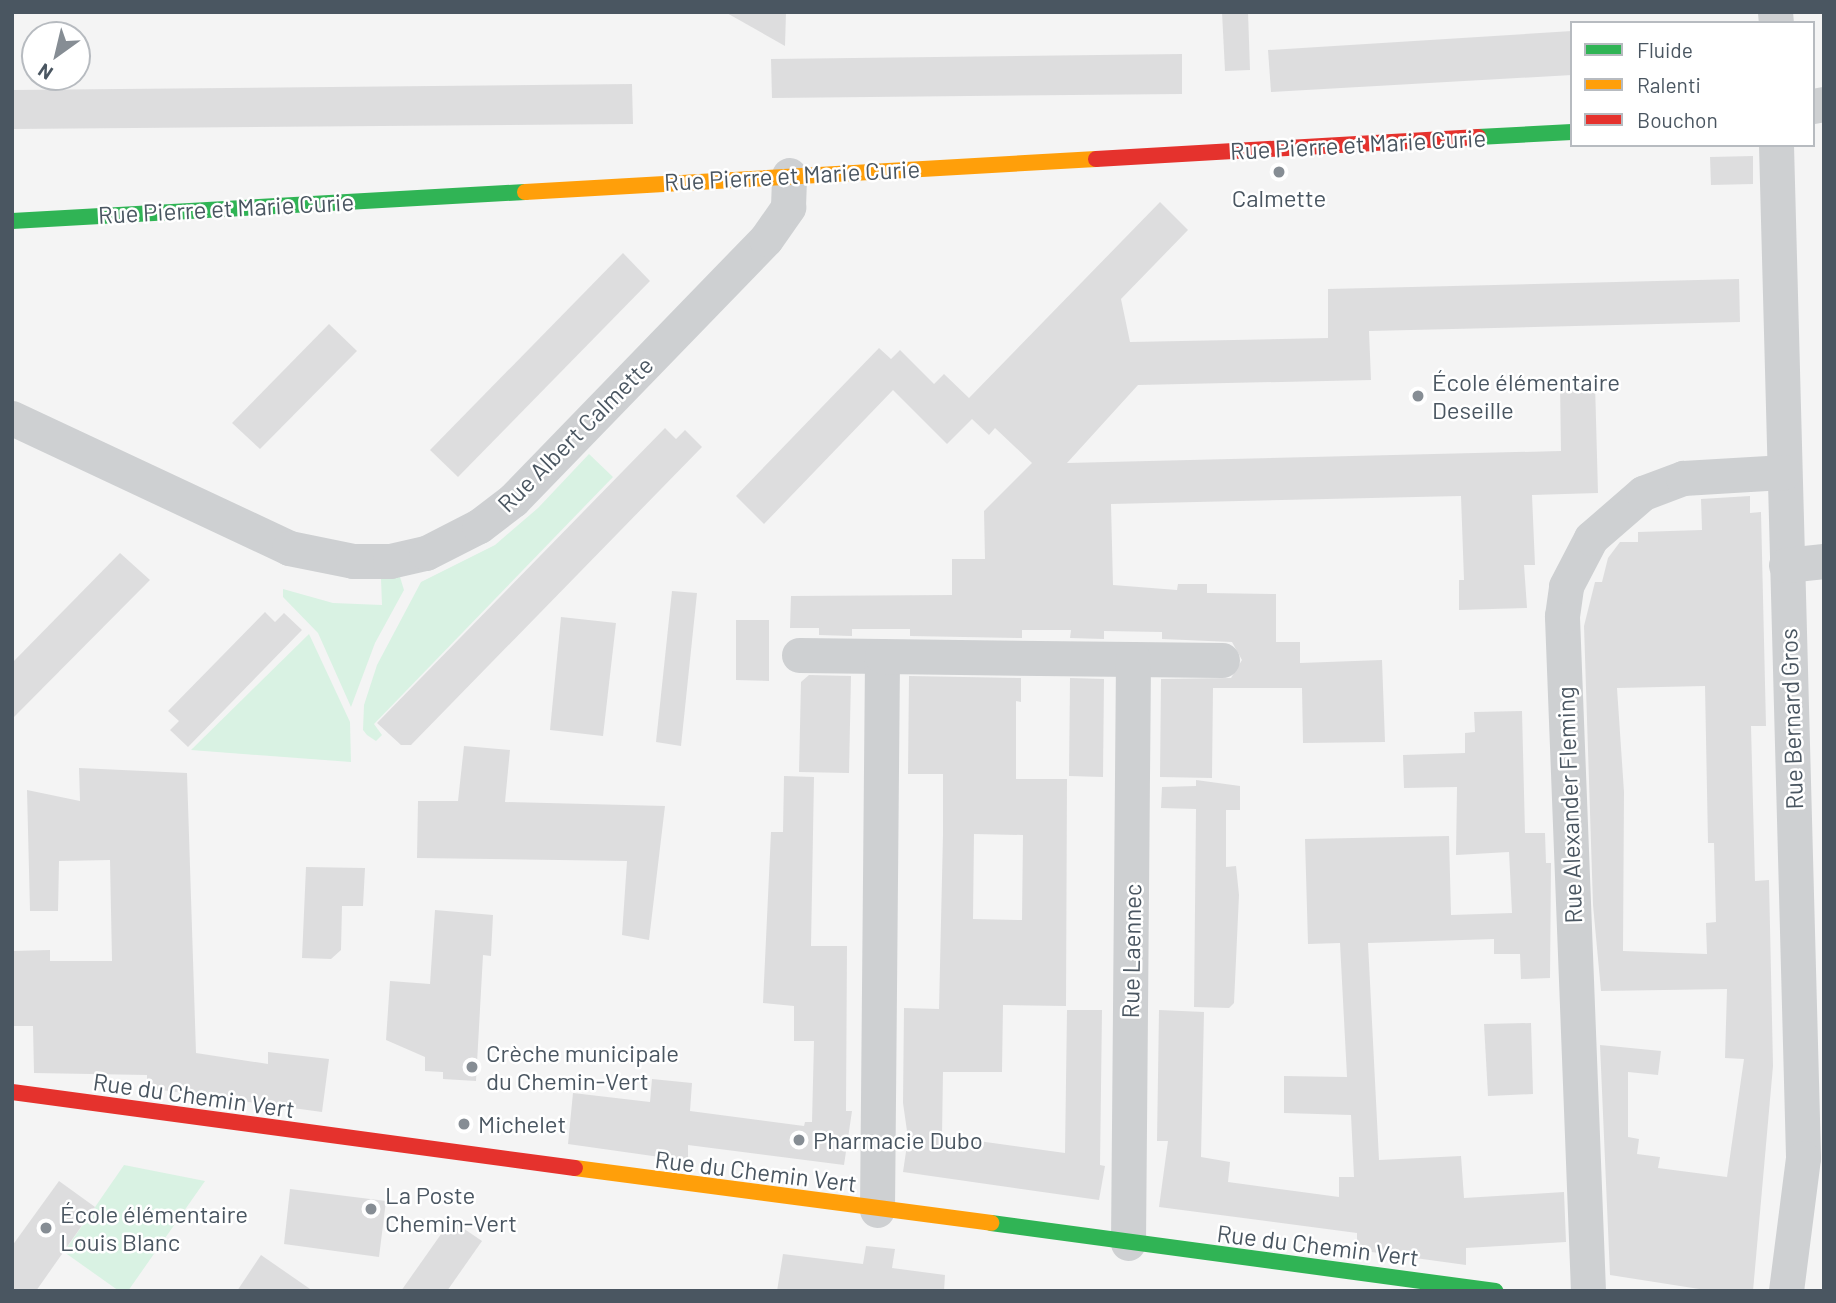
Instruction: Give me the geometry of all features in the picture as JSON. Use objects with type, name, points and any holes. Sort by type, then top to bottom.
[{"type":"street","name":"Rue Pierre et Marie Curie","points":[[12,221],[1570,132]]},
{"type":"street","name":"Rue Bernard Gros","points":[[1776,147],[1803,1158],[1786,1291]]},
{"type":"street","name":"Rue Albert Calmette","points":[[12,418],[299,552],[373,562],[426,553],[479,526],[513,500],[766,239],[788,207],[789,175]]},
{"type":"street","name":"Rue Alexander Fleming","points":[[1588,1291],[1563,630],[1566,586],[1591,538],[1643,493],[1683,478],[1784,472]]},
{"type":"street","points":[[1786,565],[1824,561]]},
{"type":"street","points":[[799,655],[1222,660]]},
{"type":"street","points":[[877,1210],[882,656]]},
{"type":"street","name":"Rue Laennec","points":[[1128,1243],[1133,659]]},
{"type":"street","name":"Rue du Chemin Vert","points":[[12,1092],[1495,1291]]},
{"type":"street","points":[[1803,1158],[1824,1127]]},
{"type":"green space","points":[[589,454],[613,477],[374,724],[382,735],[376,741],[367,735],[363,730],[364,705],[377,665],[421,582],[495,545],[538,508]]},
{"type":"green space","points":[[400,577],[404,590],[375,643],[351,707],[318,633],[283,597],[283,589],[333,603],[382,605],[381,579]]},
{"type":"green space","points":[[309,634],[350,722],[351,762],[191,750]]},
{"type":"green space","points":[[124,1165],[205,1181],[128,1291],[119,1291],[64,1252]]},
{"type":"building","points":[[725,12],[786,12],[785,46]]},
{"type":"building","points":[[1222,12],[1248,12],[1250,70],[1225,71]]},
{"type":"building","points":[[1570,31],[1570,75],[1271,92],[1268,50]]},
{"type":"building","points":[[1182,54],[1182,94],[772,98],[771,59]]},
{"type":"building","points":[[632,84],[633,124],[12,129],[12,90]]},
{"type":"building","points":[[1753,156],[1753,184],[1711,185],[1710,157]]},
{"type":"building","points":[[1160,202],[1188,230],[1121,299],[1130,342],[1328,338],[1328,289],[1739,279],[1740,322],[1369,331],[1371,380],[1138,385],[1067,463],[1561,451],[1560,383],[1595,383],[1598,493],[1532,495],[1535,565],[1524,565],[1527,608],[1459,610],[1459,580],[1464,580],[1461,496],[1111,504],[1113,585],[1177,590],[1178,584],[1207,584],[1207,593],[1276,594],[1276,642],[1300,642],[1300,663],[1382,660],[1385,742],[1303,743],[1302,688],[1213,688],[1212,778],[1160,777],[1161,679],[1231,678],[1242,660],[1232,642],[1162,639],[1162,632],[1104,631],[1104,639],[1070,638],[1071,630],[1022,630],[1022,638],[910,636],[910,629],[852,629],[852,636],[819,635],[819,628],[790,628],[791,596],[952,595],[952,559],[985,559],[984,511],[1032,463],[995,428],[989,435],[972,419],[947,444],[893,390],[764,524],[736,496],[879,348],[891,359],[900,350],[934,384],[944,374],[969,398]]},
{"type":"building","points":[[623,253],[650,281],[458,477],[430,450]]},
{"type":"building","points":[[329,324],[357,351],[260,449],[232,423]]},
{"type":"building","points":[[665,428],[676,439],[685,430],[702,447],[411,745],[401,745],[377,723]]},
{"type":"building","points":[[1750,496],[1750,513],[1761,512],[1766,726],[1751,726],[1755,881],[1769,880],[1773,1066],[1753,1291],[1712,1291],[1610,1275],[1600,1045],[1661,1051],[1658,1075],[1628,1072],[1628,1137],[1639,1139],[1637,1154],[1660,1157],[1658,1168],[1727,1177],[1744,1059],[1725,1058],[1727,989],[1601,991],[1593,905],[1584,626],[1595,582],[1602,582],[1608,558],[1620,542],[1638,542],[1638,532],[1702,530],[1701,499]],"holes":[[[1705,686],[1708,843],[1714,843],[1716,922],[1706,923],[1707,954],[1623,951],[1624,792],[1617,688]]]},
{"type":"building","points":[[120,553],[150,580],[12,719],[12,663]]},
{"type":"building","points":[[672,591],[697,593],[681,746],[656,742]]},
{"type":"building","points":[[265,612],[275,622],[284,613],[302,630],[188,747],[170,730],[179,721],[168,711]]},
{"type":"building","points":[[561,617],[616,623],[603,736],[550,730]]},
{"type":"building","points":[[736,620],[769,620],[769,681],[736,680]]},
{"type":"building","points":[[809,675],[851,676],[849,773],[799,772],[801,682]]},
{"type":"building","points":[[909,676],[1021,678],[1021,702],[1016,701],[1016,779],[1067,779],[1066,1006],[1003,1005],[1002,1072],[943,1072],[942,1136],[1065,1153],[1067,1010],[1102,1010],[1100,1165],[1105,1166],[1099,1200],[903,1172],[908,1138],[903,1103],[904,1008],[939,1009],[943,834],[943,774],[908,774]],"holes":[[[974,834],[1023,835],[1022,920],[973,919]]]},
{"type":"building","points":[[1070,678],[1104,679],[1103,777],[1069,776]]},
{"type":"building","points":[[1522,711],[1525,833],[1545,833],[1546,863],[1551,863],[1550,978],[1521,979],[1520,954],[1494,954],[1494,939],[1368,943],[1379,1160],[1461,1156],[1464,1198],[1564,1192],[1566,1242],[1466,1248],[1466,1265],[1357,1250],[1357,1233],[1159,1207],[1168,1141],[1157,1141],[1159,1010],[1204,1012],[1201,1157],[1230,1162],[1228,1182],[1339,1197],[1339,1177],[1354,1177],[1351,1115],[1284,1113],[1284,1076],[1347,1077],[1340,943],[1308,944],[1305,839],[1449,836],[1451,915],[1512,913],[1509,852],[1456,855],[1457,787],[1404,788],[1403,755],[1465,753],[1465,733],[1475,732],[1474,712]]},
{"type":"building","points":[[464,746],[510,750],[505,802],[665,806],[649,940],[622,935],[627,861],[417,858],[418,801],[458,801]]},
{"type":"building","points":[[79,768],[187,773],[196,1053],[268,1064],[268,1052],[329,1059],[322,1112],[147,1088],[147,1075],[34,1073],[33,1026],[12,1026],[12,951],[50,950],[50,961],[112,961],[110,860],[59,861],[58,911],[30,911],[27,790],[80,801]]},
{"type":"building","points":[[784,776],[814,777],[811,946],[847,946],[846,1111],[852,1111],[844,1165],[688,1145],[688,1161],[568,1144],[573,1093],[650,1102],[652,1079],[692,1083],[690,1111],[804,1126],[805,1122],[812,1122],[814,1041],[794,1041],[794,1006],[763,1003],[771,832],[783,832]]},
{"type":"building","points":[[1196,780],[1240,786],[1240,810],[1226,810],[1226,867],[1236,866],[1239,895],[1234,1003],[1229,1008],[1194,1007],[1196,809],[1161,808],[1162,787],[1196,786]]},
{"type":"building","points":[[306,867],[365,868],[363,906],[342,906],[341,950],[331,959],[302,958]]},
{"type":"building","points":[[435,910],[493,915],[491,956],[483,955],[476,1081],[443,1079],[443,1072],[425,1071],[425,1057],[386,1040],[390,981],[430,984]]},
{"type":"building","points":[[1531,1023],[1533,1094],[1488,1096],[1484,1024]]},
{"type":"building","points":[[59,1181],[95,1207],[36,1291],[12,1291],[12,1246]]},
{"type":"building","points":[[290,1189],[386,1201],[379,1257],[284,1244]]},
{"type":"building","points":[[451,1220],[482,1241],[447,1291],[401,1291]]},
{"type":"building","points":[[866,1246],[895,1249],[892,1268],[945,1275],[944,1291],[777,1291],[783,1254],[863,1264]]},
{"type":"building","points":[[261,1255],[313,1291],[237,1291]]},
{"type":"traffic: fast","points":[[1478,137],[1570,132]]},
{"type":"traffic: fast","points":[[12,221],[525,192]]},
{"type":"traffic: fast","points":[[991,1223],[1495,1291]]},
{"type":"traffic: slow","points":[[525,192],[1096,159]]},
{"type":"traffic: slow","points":[[575,1168],[991,1223]]},
{"type":"traffic: jam","points":[[1096,159],[1478,137]]},
{"type":"traffic: jam","points":[[12,1092],[575,1168]]},
{"type":"place","name":"Calmette","points":[[1279,172]]},
{"type":"place","name":"École élémentaire Deseille","points":[[1418,396]]},
{"type":"place","name":"Crèche municipale du Chemin-Vert","points":[[472,1067]]},
{"type":"place","name":"Michelet","points":[[464,1124]]},
{"type":"place","name":"Pharmacie Dubo","points":[[799,1140]]},
{"type":"place","name":"La Poste Chemin-Vert","points":[[371,1209]]},
{"type":"place","name":"École élémentaire Louis Blanc","points":[[46,1228]]}]
